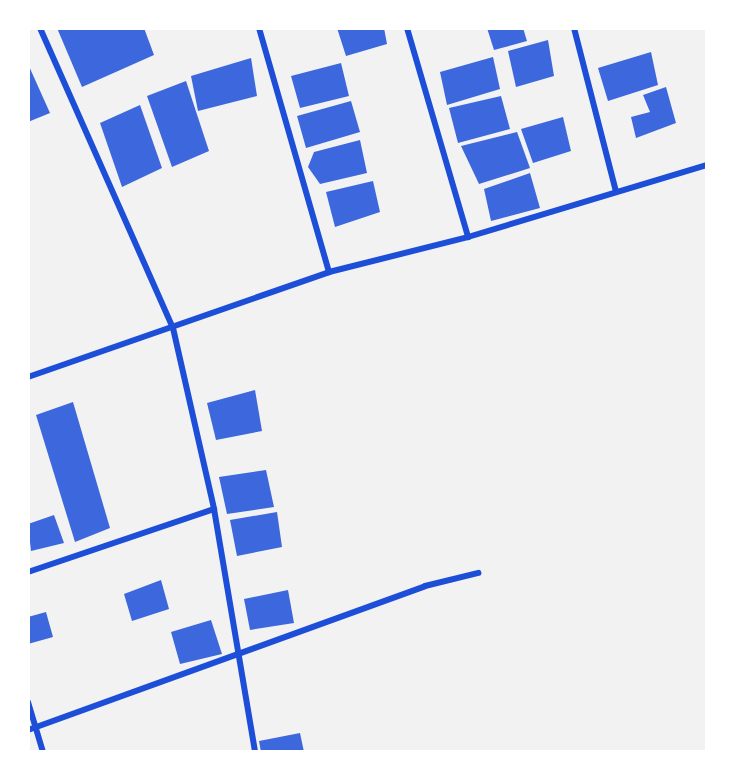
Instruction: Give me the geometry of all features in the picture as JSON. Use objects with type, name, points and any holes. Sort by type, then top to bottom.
[{"type":"street","points":[[40,28],[173,328],[214,509],[237,658],[255,752]]},
{"type":"street","points":[[259,28],[329,272]]},
{"type":"street","points":[[407,28],[468,237]]},
{"type":"street","points":[[574,28],[616,191]]},
{"type":"street","points":[[28,377],[329,272],[468,237],[706,165]]},
{"type":"street","points":[[28,572],[214,509]]},
{"type":"street","points":[[28,730],[237,658],[404,594],[478,573]]},
{"type":"street","points":[[28,702],[44,752]]},
{"type":"building","points":[[57,28],[144,28],[154,55],[82,87]]},
{"type":"building","points":[[337,28],[384,28],[387,44],[346,56]]},
{"type":"building","points":[[487,28],[523,28],[527,41],[494,50]]},
{"type":"building","points":[[548,40],[554,76],[516,87],[508,51]]},
{"type":"building","points":[[651,52],[658,85],[608,101],[598,68]]},
{"type":"building","points":[[493,57],[500,89],[447,105],[440,72]]},
{"type":"building","points":[[251,58],[257,96],[198,111],[191,76]]},
{"type":"building","points":[[341,63],[349,96],[300,108],[291,76]]},
{"type":"building","points":[[28,64],[50,113],[28,122]]},
{"type":"building","points":[[186,81],[209,151],[172,167],[147,96]]},
{"type":"building","points":[[666,87],[676,123],[636,138],[631,117],[650,112],[643,95]]},
{"type":"building","points":[[501,96],[510,129],[458,143],[449,108]]},
{"type":"building","points":[[351,101],[360,132],[306,148],[297,116]]},
{"type":"building","points":[[140,105],[162,168],[122,187],[100,123]]},
{"type":"building","points":[[563,117],[571,151],[533,163],[521,129]]},
{"type":"building","points":[[517,132],[530,168],[479,184],[461,146]]},
{"type":"building","points":[[360,140],[367,173],[320,184],[308,167],[314,152]]},
{"type":"building","points":[[530,173],[540,208],[491,221],[484,189]]},
{"type":"building","points":[[373,181],[380,212],[335,227],[326,192]]},
{"type":"building","points":[[255,390],[262,431],[216,440],[207,403]]},
{"type":"building","points":[[73,402],[110,528],[75,542],[36,415]]},
{"type":"building","points":[[266,470],[274,507],[227,514],[219,477]]},
{"type":"building","points":[[277,512],[282,547],[237,556],[230,520]]},
{"type":"building","points":[[54,515],[64,543],[31,551],[28,524]]},
{"type":"building","points":[[161,580],[169,609],[132,621],[124,594]]},
{"type":"building","points":[[288,590],[294,623],[250,630],[244,599]]},
{"type":"building","points":[[46,612],[53,637],[28,644],[28,617]]},
{"type":"building","points":[[211,620],[222,654],[180,664],[171,632]]},
{"type":"building","points":[[300,733],[304,752],[261,752],[259,741]]}]
